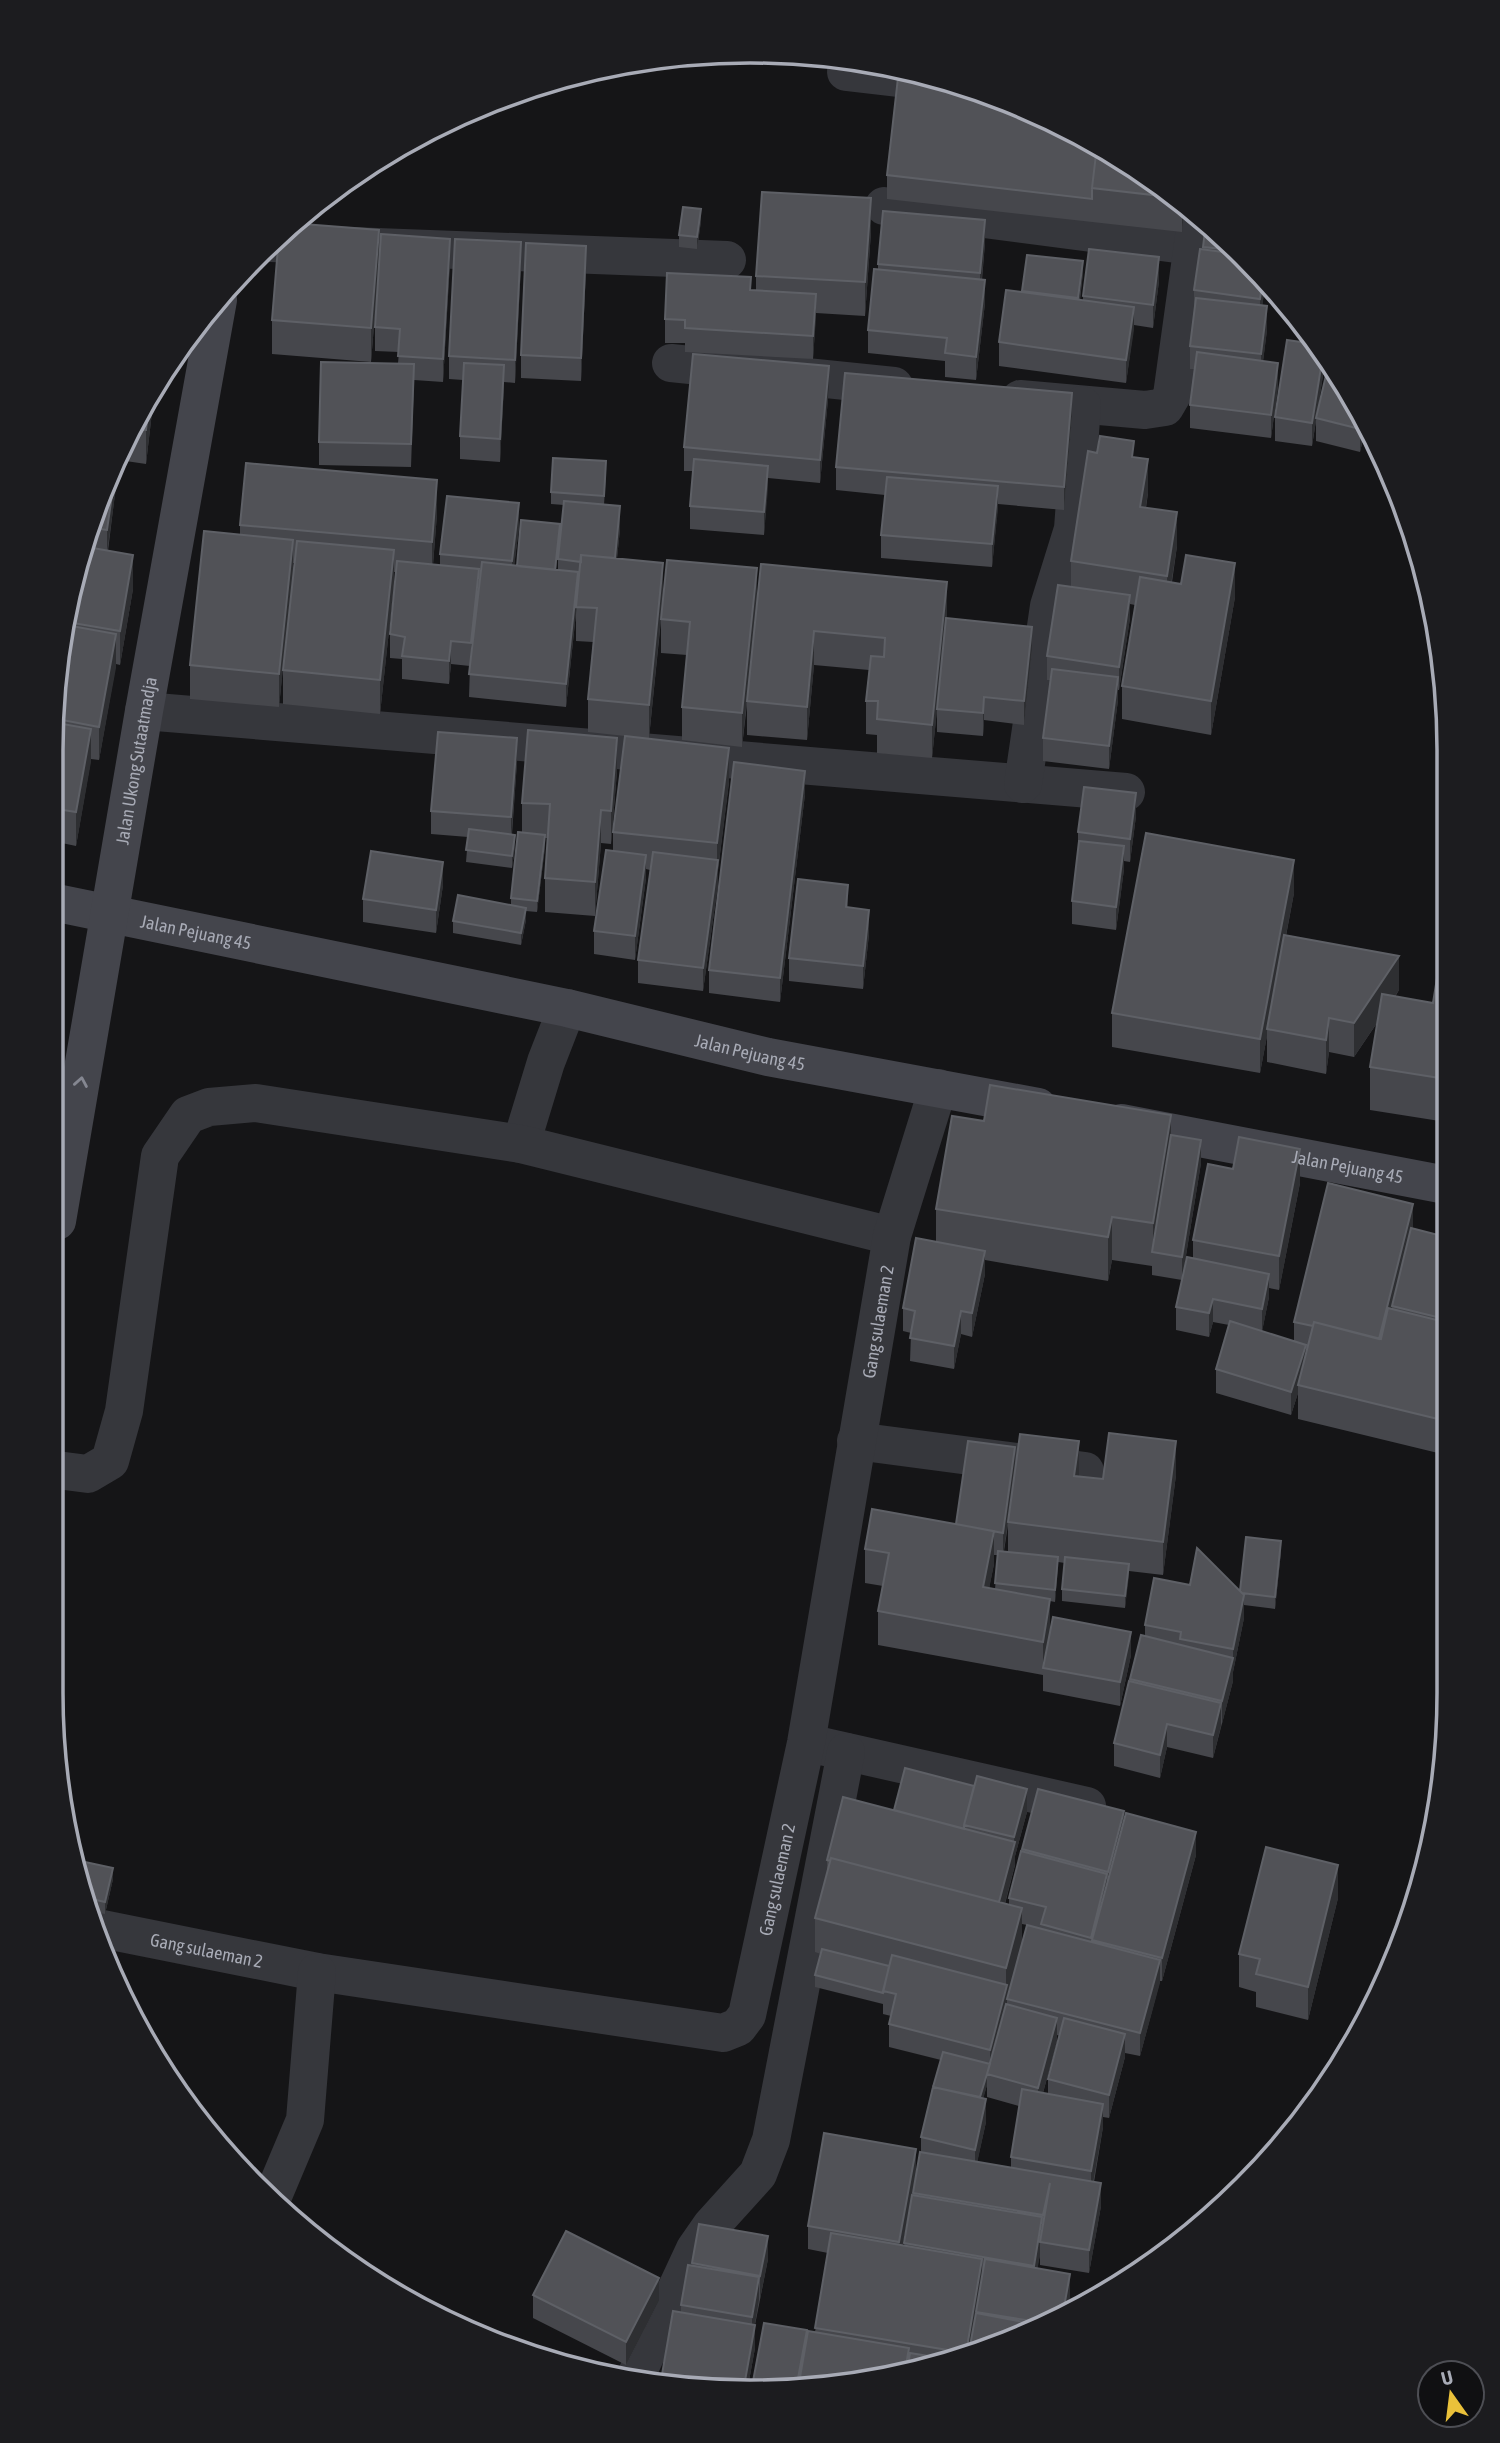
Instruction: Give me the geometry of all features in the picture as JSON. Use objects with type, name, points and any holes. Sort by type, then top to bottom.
[{"type":"street","points":[[846,72],[888,77]]},
{"type":"street","points":[[884,206],[1194,230],[1172,395],[1165,407],[1145,410],[986,395]]},
{"type":"street","points":[[286,244],[727,260]]},
{"type":"street","name":"Jalan Ukong Sutaatmadja","points":[[63,1186],[214,320]]},
{"type":"street","points":[[671,363],[932,390]]},
{"type":"street","points":[[1023,784],[1049,606],[1073,529],[1082,405]]},
{"type":"street","points":[[144,711],[1126,792]]},
{"type":"street","name":"Jalan Pejuang 45","points":[[63,904],[567,1008],[768,1057],[1437,1183]]},
{"type":"street","points":[[521,1144],[546,1062],[567,1008]]},
{"type":"street","name":"Gang sulaeman 2","points":[[105,1930],[317,1972],[723,2033],[738,2027],[747,2015],[806,1743],[892,1236],[938,1088]]},
{"type":"street","points":[[63,1470],[88,1474],[110,1461],[124,1411],[160,1156],[188,1115],[209,1107],[257,1103],[521,1144],[892,1236]]},
{"type":"street","points":[[856,1441],[1085,1471]]},
{"type":"street","points":[[806,1743],[1114,1812]]},
{"type":"street","points":[[639,2371],[695,2249],[711,2226],[758,2174],[771,2140],[846,1752]]},
{"type":"street","points":[[276,2190],[306,2120],[317,1972]]},
{"type":"building","points":[[898,79],[971,99],[1013,115],[1096,156],[1092,199],[887,175]]},
{"type":"building","points":[[1096,156],[1154,195],[1092,188]]},
{"type":"building","points":[[762,192],[871,198],[865,282],[756,276]]},
{"type":"building","points":[[683,207],[701,209],[697,237],[679,235]]},
{"type":"building","points":[[883,211],[985,220],[980,273],[878,264]]},
{"type":"building","points":[[308,224],[379,230],[371,328],[272,320],[278,251],[297,233]]},
{"type":"building","points":[[381,234],[450,239],[443,359],[398,356],[400,329],[375,327]]},
{"type":"building","points":[[1205,234],[1220,249],[1203,247]]},
{"type":"building","points":[[455,239],[521,242],[515,360],[449,356]]},
{"type":"building","points":[[526,243],[586,246],[581,358],[521,355]]},
{"type":"building","points":[[1089,249],[1159,257],[1153,305],[1083,296]]},
{"type":"building","points":[[1200,249],[1223,252],[1261,291],[1260,299],[1194,290]]},
{"type":"building","points":[[1027,255],[1083,261],[1078,298],[1022,291]]},
{"type":"building","points":[[874,269],[985,280],[976,357],[945,353],[947,338],[868,330]]},
{"type":"building","points":[[667,273],[751,277],[750,290],[816,294],[813,336],[685,328],[685,320],[665,319]]},
{"type":"building","points":[[1006,290],[1134,307],[1126,360],[999,342]]},
{"type":"building","points":[[1196,298],[1267,306],[1261,354],[1190,346]]},
{"type":"building","points":[[1287,340],[1302,342],[1321,368],[1312,423],[1275,417]]},
{"type":"building","points":[[1197,352],[1278,363],[1271,415],[1190,405]]},
{"type":"building","points":[[693,354],[829,366],[820,460],[684,447]]},
{"type":"building","points":[[321,362],[414,364],[411,444],[319,442]]},
{"type":"building","points":[[464,363],[504,365],[500,439],[460,436]]},
{"type":"building","points":[[845,373],[1072,393],[1064,487],[836,467]]},
{"type":"building","points":[[1326,376],[1356,428],[1316,418]]},
{"type":"building","points":[[1100,436],[1134,441],[1132,457],[1148,459],[1140,507],[1177,512],[1167,576],[1071,561],[1088,451],[1097,453]]},
{"type":"building","points":[[553,458],[606,461],[604,496],[551,492]]},
{"type":"building","points":[[694,459],[768,466],[764,512],[690,506]]},
{"type":"building","points":[[246,463],[437,480],[432,542],[240,525]]},
{"type":"building","points":[[887,477],[998,486],[992,544],[881,535]]},
{"type":"building","points":[[112,495],[107,530],[99,529]]},
{"type":"building","points":[[447,496],[519,503],[512,561],[440,554]]},
{"type":"building","points":[[564,501],[620,506],[615,558],[581,555],[581,562],[558,559]]},
{"type":"building","points":[[521,520],[560,524],[555,570],[517,566]]},
{"type":"building","points":[[204,531],[293,540],[279,674],[190,665]]},
{"type":"building","points":[[297,541],[394,550],[380,680],[283,670]]},
{"type":"building","points":[[93,548],[133,555],[120,631],[75,623]]},
{"type":"building","points":[[581,555],[663,563],[649,705],[588,699],[597,608],[576,607]]},
{"type":"building","points":[[1186,555],[1235,563],[1211,701],[1122,686],[1140,577],[1181,584]]},
{"type":"building","points":[[667,560],[757,568],[742,713],[682,707],[690,622],[661,619]]},
{"type":"building","points":[[397,561],[479,569],[471,643],[451,641],[449,661],[402,656],[405,637],[390,634]]},
{"type":"building","points":[[482,562],[578,572],[566,684],[469,674]]},
{"type":"building","points":[[761,564],[947,582],[932,725],[877,719],[878,701],[866,701],[871,656],[884,657],[885,638],[814,631],[807,707],[747,701]]},
{"type":"building","points":[[1058,585],[1130,595],[1119,667],[1047,656]]},
{"type":"building","points":[[946,618],[1032,627],[1024,701],[984,697],[983,713],[937,709]]},
{"type":"building","points":[[74,626],[116,634],[99,727],[64,720]]},
{"type":"building","points":[[1052,669],[1118,677],[1109,746],[1043,738]]},
{"type":"building","points":[[64,724],[91,729],[76,812],[63,810]]},
{"type":"building","points":[[528,730],[617,738],[611,811],[601,810],[595,882],[545,878],[550,804],[522,803]]},
{"type":"building","points":[[438,732],[517,738],[511,817],[431,811]]},
{"type":"building","points":[[625,736],[729,748],[717,843],[613,832]]},
{"type":"building","points":[[734,762],[805,771],[780,978],[709,970]]},
{"type":"building","points":[[1084,787],[1136,793],[1130,839],[1078,832]]},
{"type":"building","points":[[469,829],[515,835],[512,856],[466,850]]},
{"type":"building","points":[[518,832],[545,835],[537,901],[511,898]]},
{"type":"building","points":[[1146,833],[1294,860],[1260,1039],[1112,1013]]},
{"type":"building","points":[[1079,841],[1124,846],[1116,907],[1072,901]]},
{"type":"building","points":[[606,850],[646,855],[635,936],[594,931]]},
{"type":"building","points":[[371,851],[443,862],[436,910],[363,899]]},
{"type":"building","points":[[653,852],[718,860],[703,968],[638,960]]},
{"type":"building","points":[[798,879],[848,885],[846,907],[869,910],[863,966],[789,958]]},
{"type":"building","points":[[458,895],[526,908],[521,933],[453,921]]},
{"type":"building","points":[[1284,935],[1399,956],[1354,1023],[1329,1018],[1326,1040],[1267,1029]]},
{"type":"building","points":[[1437,978],[1437,1078],[1370,1067],[1382,994],[1433,1003]]},
{"type":"building","points":[[990,1085],[1171,1115],[1153,1223],[1112,1217],[1108,1237],[936,1209],[952,1116],[984,1121]]},
{"type":"building","points":[[1171,1135],[1201,1140],[1182,1257],[1152,1252]]},
{"type":"building","points":[[1239,1137],[1300,1149],[1279,1256],[1193,1240],[1208,1164],[1233,1169]]},
{"type":"building","points":[[1328,1183],[1413,1204],[1379,1339],[1314,1322],[1313,1326],[1294,1322]]},
{"type":"building","points":[[1411,1228],[1437,1235],[1437,1317],[1392,1306]]},
{"type":"building","points":[[916,1238],[985,1251],[972,1313],[961,1311],[954,1346],[910,1338],[915,1311],[903,1308]]},
{"type":"building","points":[[1187,1257],[1269,1274],[1262,1309],[1213,1299],[1209,1313],[1176,1307]]},
{"type":"building","points":[[1388,1308],[1437,1320],[1437,1419],[1298,1385],[1314,1322],[1381,1339]]},
{"type":"building","points":[[1230,1321],[1306,1345],[1291,1392],[1216,1369]]},
{"type":"building","points":[[1109,1433],[1176,1441],[1163,1542],[1008,1522],[1020,1434],[1079,1441],[1074,1476],[1103,1479]]},
{"type":"building","points":[[968,1441],[1015,1447],[1003,1533],[956,1524]]},
{"type":"building","points":[[872,1509],[994,1531],[983,1587],[1050,1599],[1043,1642],[878,1611],[889,1553],[865,1549]]},
{"type":"building","points":[[1246,1537],[1281,1541],[1275,1597],[1240,1591]]},
{"type":"building","points":[[1197,1548],[1244,1595],[1233,1649],[1180,1639],[1181,1632],[1145,1625],[1154,1578],[1190,1585]]},
{"type":"building","points":[[998,1551],[1058,1557],[1055,1590],[995,1583]]},
{"type":"building","points":[[1065,1557],[1129,1564],[1125,1596],[1062,1589]]},
{"type":"building","points":[[1053,1617],[1131,1632],[1120,1682],[1043,1668]]},
{"type":"building","points":[[1141,1635],[1233,1658],[1222,1701],[1130,1679]]},
{"type":"building","points":[[1129,1681],[1221,1703],[1213,1735],[1167,1724],[1160,1755],[1114,1743]]},
{"type":"building","points":[[905,1768],[974,1786],[964,1829],[894,1810]]},
{"type":"building","points":[[977,1776],[1027,1789],[1014,1837],[964,1825]]},
{"type":"building","points":[[1038,1789],[1124,1811],[1108,1872],[1022,1849]]},
{"type":"building","points":[[843,1797],[1015,1842],[999,1902],[831,1858],[830,1861],[827,1860]]},
{"type":"building","points":[[1126,1813],[1196,1832],[1162,1958],[1092,1940]]},
{"type":"building","points":[[1266,1847],[1338,1865],[1308,1987],[1256,1974],[1260,1959],[1239,1954]]},
{"type":"building","points":[[1021,1851],[1107,1874],[1091,1938],[1041,1924],[1046,1907],[1009,1898]]},
{"type":"building","points":[[831,1858],[1022,1908],[1006,1968],[815,1918]]},
{"type":"building","points":[[85,1862],[113,1868],[105,1902],[95,1900]]},
{"type":"building","points":[[1027,1925],[1160,1960],[1140,2033],[1007,1999]]},
{"type":"building","points":[[822,1949],[889,1966],[883,1993],[815,1975]]},
{"type":"building","points":[[892,1955],[1007,1985],[990,2050],[889,2024],[896,1994],[883,1991]]},
{"type":"building","points":[[1006,2004],[1057,2018],[1038,2088],[987,2074]]},
{"type":"building","points":[[1064,2018],[1125,2034],[1109,2095],[1048,2079]]},
{"type":"building","points":[[943,2052],[990,2064],[980,2097],[933,2087]]},
{"type":"building","points":[[933,2087],[986,2099],[975,2150],[921,2137]]},
{"type":"building","points":[[1022,2089],[1103,2104],[1091,2171],[1011,2157]]},
{"type":"building","points":[[824,2133],[916,2149],[899,2242],[808,2226]]},
{"type":"building","points":[[920,2152],[1101,2183],[1089,2250],[1040,2242],[1050,2183],[1043,2215],[913,2193]]},
{"type":"building","points":[[912,2195],[1042,2217],[1034,2266],[904,2243]]},
{"type":"building","points":[[699,2224],[768,2236],[760,2276],[692,2263]]},
{"type":"building","points":[[566,2231],[659,2278],[626,2342],[533,2295]]},
{"type":"building","points":[[831,2233],[982,2259],[967,2345],[950,2350],[815,2328]]},
{"type":"building","points":[[985,2259],[1070,2274],[1065,2303],[1029,2321],[976,2312]]},
{"type":"building","points":[[688,2265],[759,2277],[752,2317],[681,2305]]},
{"type":"building","points":[[673,2311],[755,2325],[745,2380],[662,2374]]},
{"type":"building","points":[[976,2313],[1024,2322],[1013,2328],[970,2344]]},
{"type":"building","points":[[764,2323],[807,2330],[798,2379],[753,2380]]},
{"type":"building","points":[[808,2331],[909,2348],[907,2362],[800,2378]]},
{"type":"building","points":[[910,2353],[930,2356],[928,2357],[909,2361]]}]
